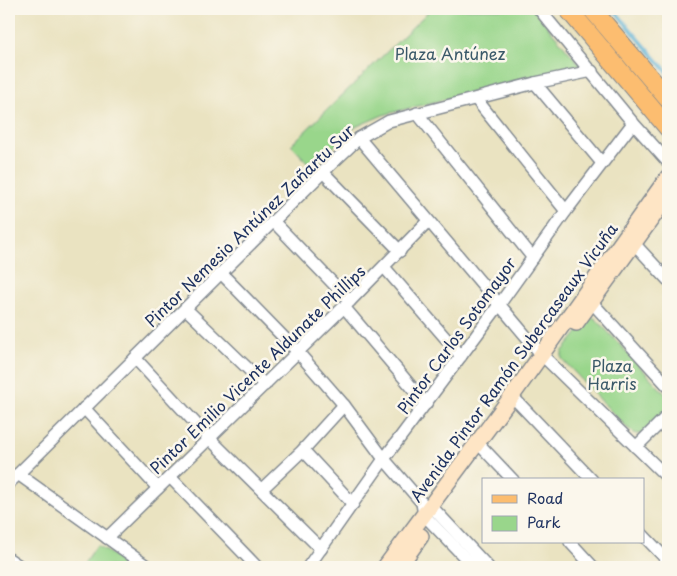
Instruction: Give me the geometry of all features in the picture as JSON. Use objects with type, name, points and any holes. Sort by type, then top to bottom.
[{"type":"main road","points":[[568,9],[668,128]]},
{"type":"main road","points":[[592,9],[668,100]]},
{"type":"street","points":[[539,9],[633,123],[668,162]]},
{"type":"street","name":"Pintor Nemesio Antúnez Zañartu Sur","points":[[9,483],[359,138],[389,121],[535,83],[592,71]]},
{"type":"street","points":[[535,83],[602,163]]},
{"type":"street","points":[[476,99],[566,211]]},
{"type":"street","points":[[417,113],[533,258]]},
{"type":"street","name":"Pintor Carlos Sotomayor","points":[[308,567],[384,459],[633,123]]},
{"type":"street","points":[[359,138],[545,357],[668,478]]},
{"type":"street","points":[[323,172],[400,251]]},
{"type":"street","name":"Avenida Pintor Ramón Subercaseaux Vicuña","points":[[385,567],[515,399],[630,239],[668,177]]},
{"type":"street","name":"Avenida Pintor Ramón Subercaseaux Vicuña","points":[[630,239],[668,196]]},
{"type":"street","points":[[273,221],[347,304],[426,404]]},
{"type":"street","name":"Pintor Emilio Vicente Aldunate Phillips","points":[[107,538],[210,440],[428,221]]},
{"type":"street","points":[[630,239],[668,280]]},
{"type":"street","points":[[384,267],[461,356]]},
{"type":"street","points":[[222,274],[297,351],[344,405],[384,459],[474,567]]},
{"type":"street","points":[[588,298],[668,386]]},
{"type":"street","points":[[186,309],[265,385]]},
{"type":"street","points":[[135,358],[210,440],[321,549]]},
{"type":"street","points":[[515,399],[590,478]]},
{"type":"street","points":[[262,489],[303,450],[344,405]]},
{"type":"street","points":[[84,408],[158,488]]},
{"type":"street","points":[[636,447],[668,416]]},
{"type":"street","points":[[481,445],[510,478]]},
{"type":"street","points":[[303,450],[353,504]]},
{"type":"street","points":[[18,474],[148,567]]},
{"type":"street","points":[[170,477],[257,567]]},
{"type":"street","points":[[429,512],[488,567]]},
{"type":"street","name":"Avenida Pintor Ramón Subercaseaux Vicuña","points":[[399,567],[429,512]]},
{"type":"street","points":[[644,536],[668,562]]},
{"type":"street","points":[[572,544],[593,567]]},
{"type":"street","points":[[9,559],[20,567]]},
{"type":"green space","name":"Plaza Antúnez","points":[[431,9],[533,9],[580,65],[383,115],[355,127],[312,167],[291,145]]},
{"type":"green space","name":"Plaza Harris","points":[[591,317],[596,319],[668,397],[668,410],[641,434],[636,434],[626,427],[562,359],[562,352]]},
{"type":"green space","points":[[97,545],[131,567],[82,567]]},
{"type":"waterway","points":[[613,9],[668,73]]}]
